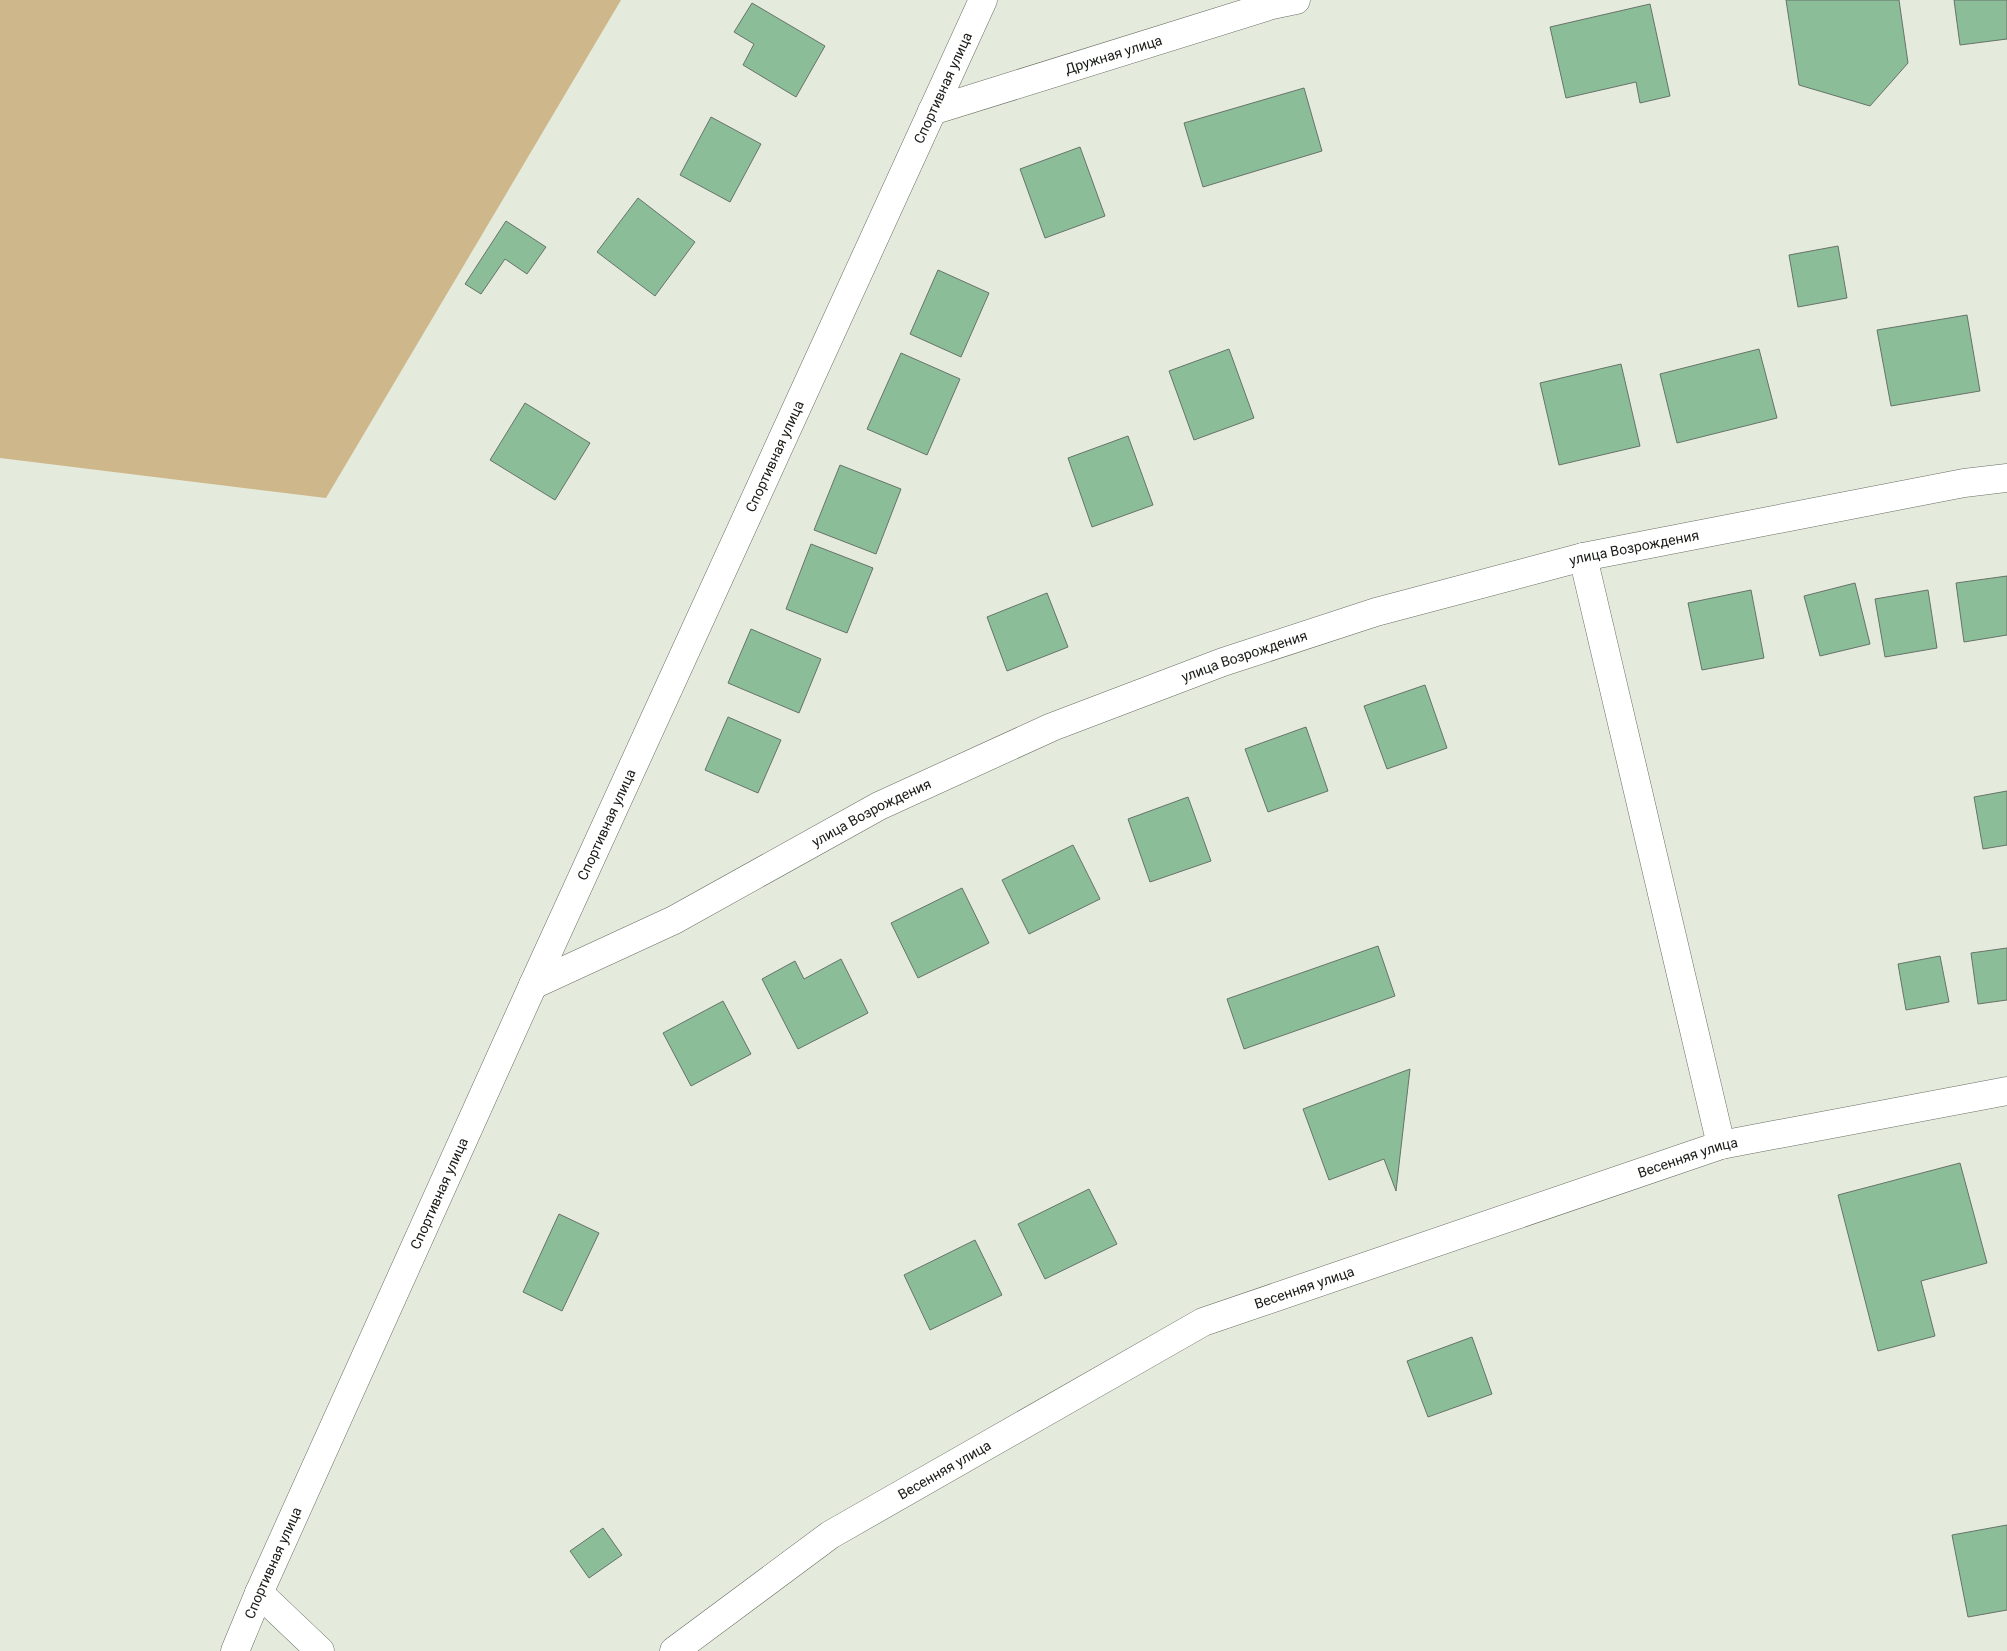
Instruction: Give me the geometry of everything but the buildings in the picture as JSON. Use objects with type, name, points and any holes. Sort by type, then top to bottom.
[{"type":"street","name":"Спортивная улица","points":[[235,1651],[259,1593],[533,985],[983,0]]},
{"type":"street","name":"Дружная улица","points":[[932,111],[1272,5],[1296,0]]},
{"type":"street","name":"улица Возрождения","points":[[533,985],[674,920],[878,806],[1052,727],[1223,662],[1367,615],[1583,557],[1964,483],[2007,478]]},
{"type":"street","points":[[1583,557],[1720,1146]]},
{"type":"street","name":"Весенняя улица","points":[[674,1651],[830,1535],[1203,1322],[1720,1146],[2007,1091]]},
{"type":"street","points":[[259,1593],[320,1651]]},
{"type":"shaded area","points":[[0,0],[621,0],[326,498],[0,458]]}]
